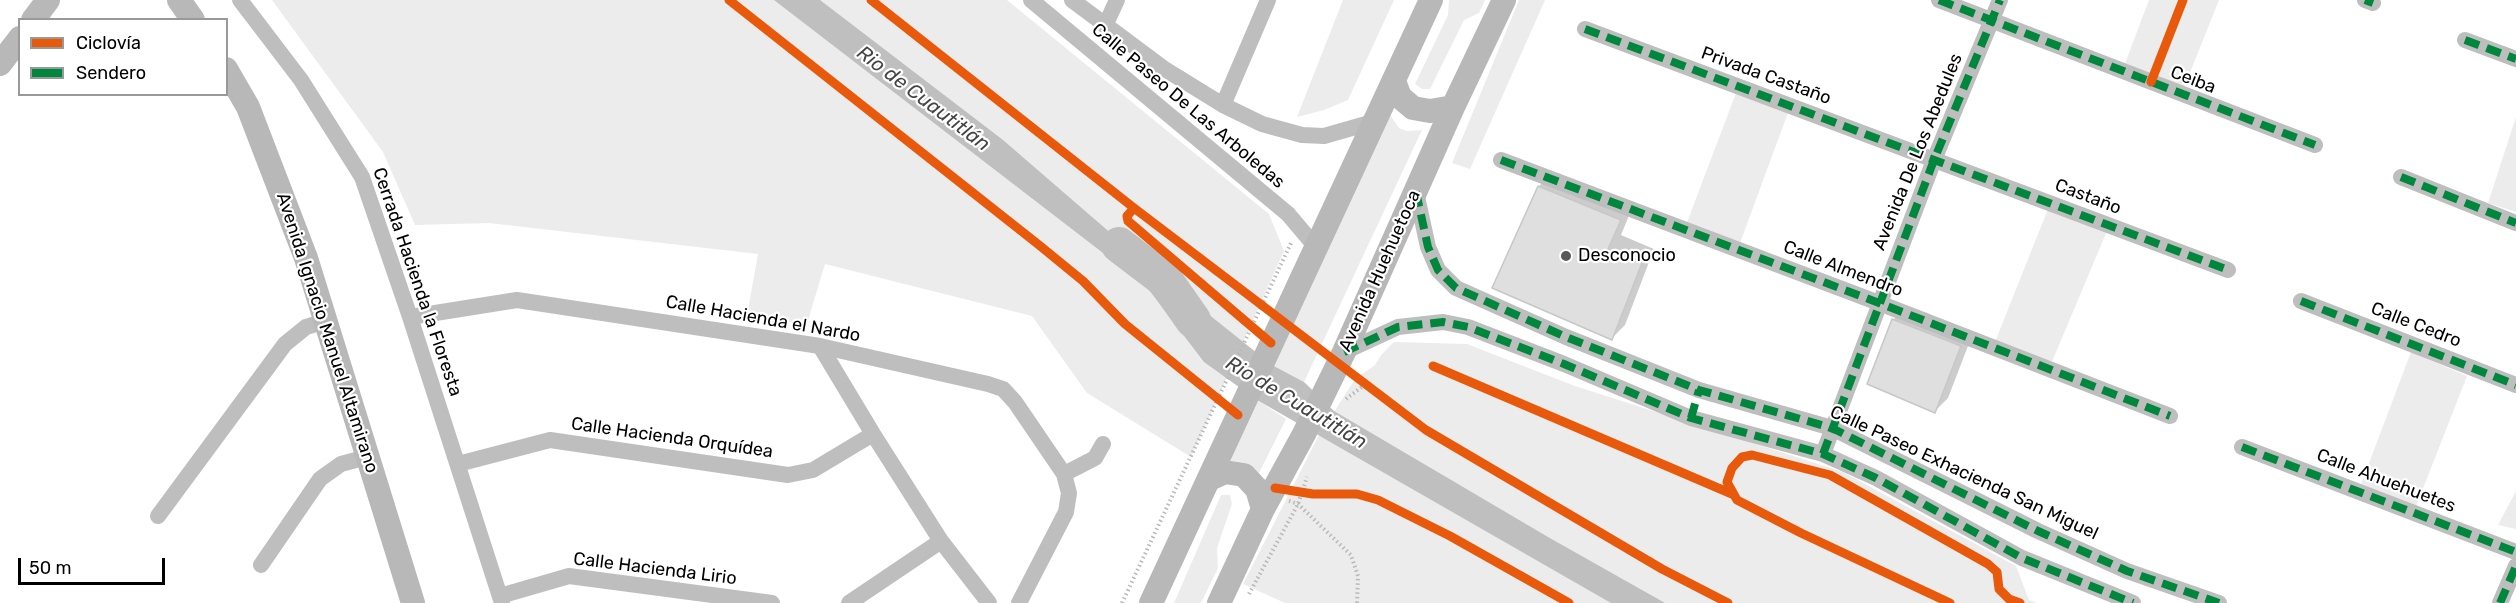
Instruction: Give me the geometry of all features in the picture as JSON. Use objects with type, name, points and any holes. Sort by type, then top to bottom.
[{"type":"main road","points":[[34,18],[48,0]]},
{"type":"main road","points":[[178,0],[192,18]]},
{"type":"main road","points":[[1151,603],[1431,0]]},
{"type":"main road","name":"Avenida Huehuetoca","points":[[1219,603],[1270,497],[1305,434],[1334,396],[1344,352],[1453,107],[1504,0]]},
{"type":"main road","points":[[0,64],[18,41]]},
{"type":"main road","name":"Avenida Ignacio Manuel Altamirano","points":[[228,72],[248,107],[284,197],[326,321],[413,603]]},
{"type":"main road","points":[[1394,81],[1400,97],[1413,108],[1430,111],[1453,107]]},
{"type":"main road","points":[[1208,480],[1225,472],[1244,475],[1257,489],[1270,497]]},
{"type":"street","name":"Cerrada Hacienda la Floresta","points":[[240,0],[301,80],[362,177],[411,317],[501,600]]},
{"type":"street","name":"Calle Paseo De Las Arboledas","points":[[1072,0],[1163,68],[1223,105],[1262,124],[1302,135],[1324,136],[1373,122]]},
{"type":"street","points":[[1105,26],[1117,0]]},
{"type":"street","points":[[1223,105],[1268,0]]},
{"type":"street","name":"Ceiba","points":[[1939,0],[2314,145]]},
{"type":"street","name":"Avenida De Los Abedules","points":[[1823,454],[1934,160],[2000,0]]},
{"type":"street","name":"Calle Paseo De Las Arboledas","points":[[1036,2],[1288,214],[1315,246]]},
{"type":"street","name":"Privada Castaño","points":[[1585,29],[1934,160]]},
{"type":"street","points":[[2465,40],[2516,59]]},
{"type":"street","name":"Calle Almendro","points":[[1501,160],[2170,416]]},
{"type":"street","name":"Castaño","points":[[1934,160],[2228,270]]},
{"type":"street","points":[[2400,177],[2516,223]]},
{"type":"street","name":"Calle Paseo Exhacienda San Miguel","points":[[1416,192],[1431,254],[1438,270],[1456,288],[1566,337],[1698,390],[1832,428],[2038,531],[2127,571],[2219,603]]},
{"type":"street","name":"Calle Hacienda el Nardo","points":[[411,317],[517,300],[820,346],[1003,389],[1015,402],[1064,474],[1069,493],[1066,512],[1020,603]]},
{"type":"street","name":"Calle Cedro","points":[[2301,301],[2516,385]]},
{"type":"street","points":[[158,516],[285,344],[306,327],[326,321]]},
{"type":"street","points":[[1344,352],[1398,327],[1443,322],[1459,325],[1564,364],[1690,418],[1823,454],[1876,478],[2022,558],[2133,603]]},
{"type":"street","points":[[820,346],[941,541],[989,603]]},
{"type":"street","points":[[1690,418],[1698,390]]},
{"type":"street","name":"Calle Hacienda Orquídea","points":[[458,464],[550,440],[788,475],[813,470],[873,434]]},
{"type":"street","points":[[1064,474],[1095,458],[1103,444]]},
{"type":"street","name":"Calle Ahuehuetes","points":[[2242,447],[2516,552]]},
{"type":"street","points":[[261,565],[320,479],[341,464],[367,457]]},
{"type":"street","points":[[849,603],[941,541]]},
{"type":"street","points":[[2500,601],[2516,566]]},
{"type":"street","name":"Calle Hacienda Lirio","points":[[501,600],[569,576],[772,603]]},
{"type":"path","points":[[1122,603],[1299,227]]},
{"type":"path","points":[[1255,299],[1274,313]]},
{"type":"path","points":[[1243,319],[1271,342]]},
{"type":"path","points":[[1367,383],[1370,373]]},
{"type":"path","points":[[1357,376],[1375,390]]},
{"type":"path","points":[[1334,396],[1367,383]]},
{"type":"path","points":[[1209,392],[1240,410]]},
{"type":"path","points":[[1244,603],[1298,504],[1308,471]]},
{"type":"path","points":[[1270,497],[1313,494]]},
{"type":"path","points":[[1270,497],[1298,504],[1351,555],[1358,576],[1357,603]]},
{"type":"shaded area","points":[[272,0],[1007,0],[1269,214],[1284,251],[1191,457],[1087,393],[1032,316],[825,264],[806,327],[748,310],[758,254],[489,223],[415,225],[383,152]]},
{"type":"shaded area","points":[[1343,0],[1394,0],[1348,100],[1324,110],[1297,117]]},
{"type":"shaded area","points":[[1449,0],[1485,0],[1479,13],[1464,20],[1430,89],[1422,89],[1415,84],[1448,15]]},
{"type":"shaded area","points":[[1519,0],[1545,0],[1470,169],[1452,163]]},
{"type":"shaded area","points":[[2149,0],[2219,0],[2183,90],[2124,66]]},
{"type":"shaded area","points":[[1736,93],[1789,110],[1740,243],[1686,225]]},
{"type":"shaded area","points":[[1390,115],[1399,128],[1407,131],[1422,130],[1304,382],[1272,365]]},
{"type":"shaded area","points":[[2516,117],[2516,212],[2488,203]]},
{"type":"shaded area","points":[[2048,209],[2107,231],[2051,364],[1995,342]]},
{"type":"shaded area","points":[[1394,342],[1467,344],[1575,386],[1843,472],[2016,566],[2029,600],[2037,603],[1285,603],[1243,584],[1318,437],[1355,379],[1375,365]]},
{"type":"shaded area","points":[[2411,352],[2467,376],[2415,509],[2360,487]]},
{"type":"shaded area","points":[[1257,400],[1286,419],[1257,477],[1246,463],[1227,460]]},
{"type":"shaded area","points":[[2516,491],[2516,529],[2498,525]]},
{"type":"shaded area","points":[[1221,495],[1230,495],[1232,504],[1217,548],[1218,568],[1201,603],[1174,603]]},
{"type":"water","points":[[774,0],[820,0],[1003,140],[1158,274],[1272,365],[1304,382],[1334,411],[1665,603],[1611,603],[1257,400],[1204,362],[1146,286]]},
{"type":"building","name":"Desconocio","points":[[1538,186],[1621,220],[1608,249],[1642,263],[1612,340],[1492,288]]},
{"type":"building","points":[[1892,319],[1961,346],[1935,413],[1867,384]]},
{"type":"waterway","name":"Rio de Cuautitlán","points":[[1119,245],[1165,280],[1193,320]]},
{"type":"marked path","points":[[1939,0],[2315,145]]},
{"type":"marked path","points":[[1823,454],[1934,160],[2000,0]]},
{"type":"marked path","points":[[2365,0],[2373,3]]},
{"type":"marked path","points":[[1585,29],[2228,270]]},
{"type":"marked path","points":[[2465,40],[2516,59]]},
{"type":"marked path","points":[[1501,160],[2170,416]]},
{"type":"marked path","points":[[2401,177],[2516,223]]},
{"type":"marked path","points":[[1416,192],[1428,247],[1438,270],[1456,288],[1566,337],[1699,390],[1832,428],[2038,531],[2127,571],[2219,603]]},
{"type":"marked path","points":[[2301,301],[2516,385]]},
{"type":"marked path","points":[[1344,352],[1398,327],[1443,322],[1468,327],[1564,364],[1691,418],[1823,454],[1876,478],[2022,558],[2133,603]]},
{"type":"marked path","points":[[1691,418],[1699,390]]},
{"type":"marked path","points":[[2242,447],[2516,552]]},
{"type":"marked path","points":[[2500,603],[2516,566]]},
{"type":"cycle path","points":[[729,0],[1039,245],[1083,281],[1125,324],[1238,415]]},
{"type":"cycle path","points":[[871,0],[1134,208],[1426,430],[1662,569],[1728,603]]},
{"type":"cycle path","points":[[2151,82],[2183,0]]},
{"type":"cycle path","points":[[1134,208],[1127,216],[1128,221],[1271,343]]},
{"type":"cycle path","points":[[1433,366],[1732,494]]},
{"type":"cycle path","points":[[1950,603],[1801,533],[1737,500],[1727,482],[1732,468],[1742,457],[1752,455],[1830,475],[1988,564],[1997,572],[1999,589],[2009,599],[2020,603]]},
{"type":"cycle path","points":[[1275,488],[1313,494],[1357,494],[1378,500],[1450,536],[1569,603]]},
{"type":"place","name":"Desconocio","points":[[1566,256]]}]
